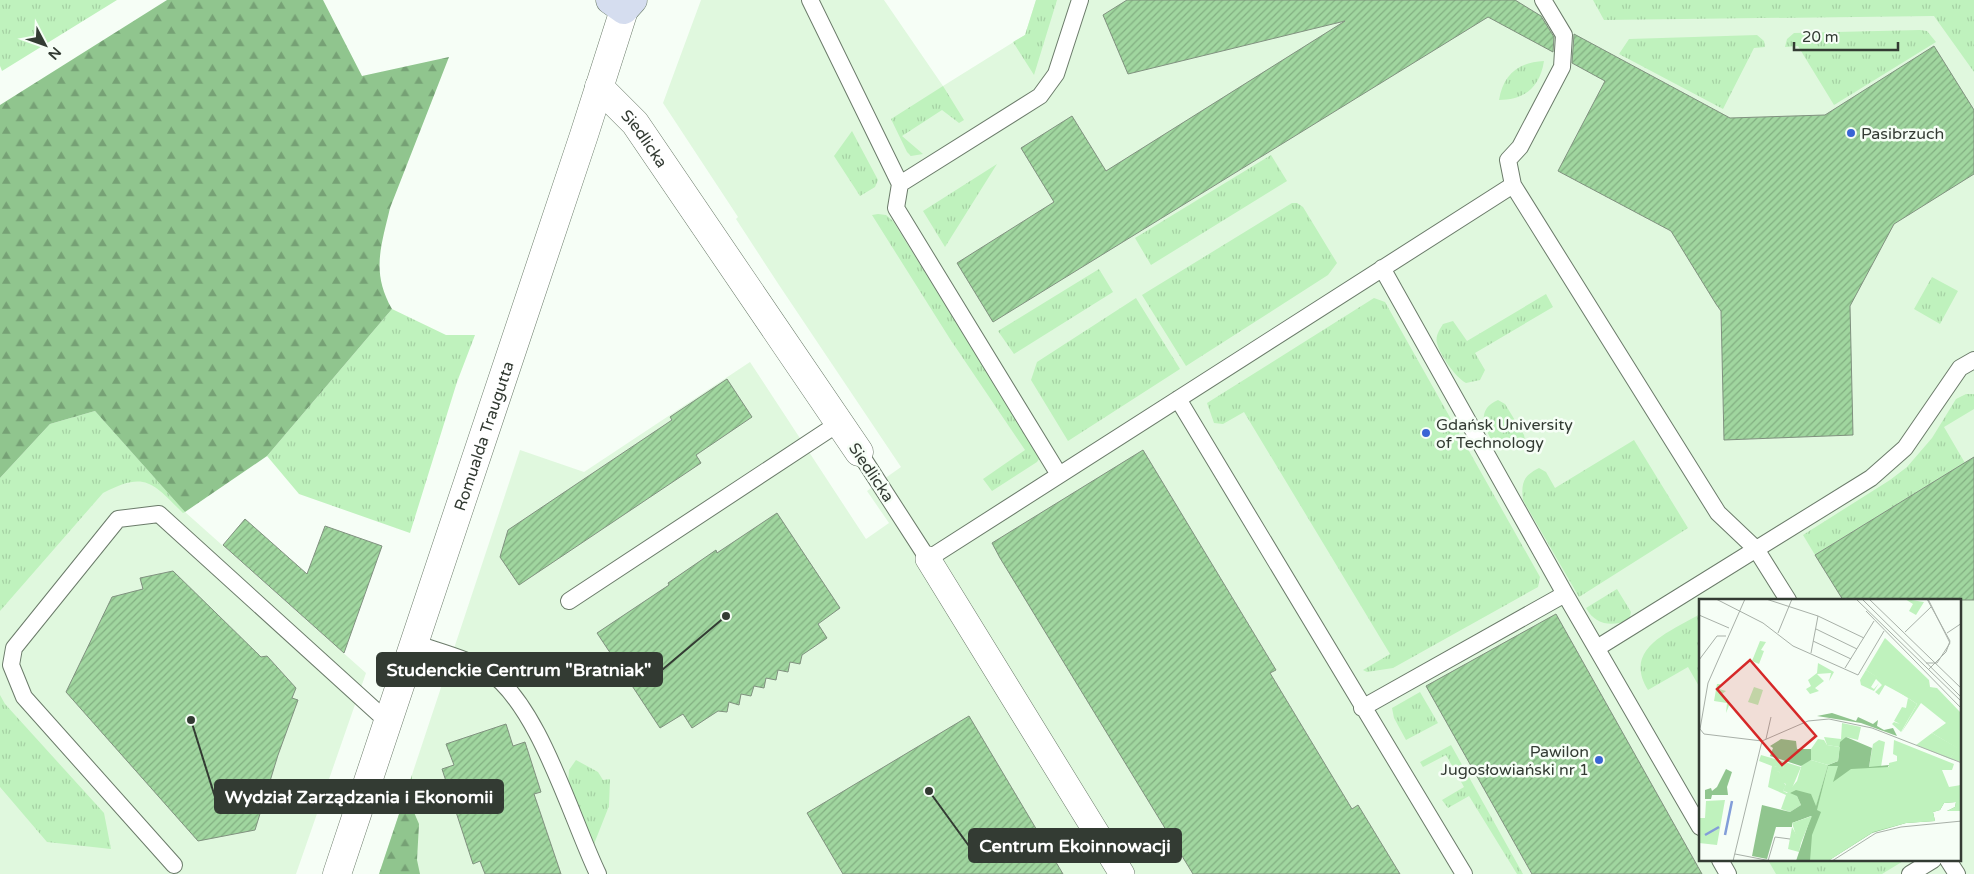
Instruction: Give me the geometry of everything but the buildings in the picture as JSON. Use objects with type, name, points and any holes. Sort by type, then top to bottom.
[{"type":"street","name":"Romualda Traugutta","points":[[337,874],[599,87],[622,3]]},
{"type":"street","name":"Siedlicka","points":[[599,87],[634,123],[859,452]]},
{"type":"street","name":"Siedlicka","points":[[928,559],[1122,874]]},
{"type":"lane","points":[[810,0],[900,184],[896,208],[1058,474]]},
{"type":"lane","points":[[900,184],[1040,96],[1056,74],[1080,0]]},
{"type":"lane","points":[[1543,0],[1564,35],[1562,67],[1520,147],[1508,160],[1513,185],[1718,514],[1756,548],[1787,599]]},
{"type":"lane","points":[[928,559],[1058,474],[1513,185]]},
{"type":"lane","points":[[1382,268],[1699,825]]},
{"type":"lane","points":[[1597,648],[1871,478],[1905,448],[1960,368],[1974,360]]},
{"type":"lane","points":[[1178,399],[1362,708],[1464,874]]},
{"type":"lane","points":[[569,602],[839,423]]},
{"type":"lane","name":"Siedlicka","points":[[859,452],[928,559]]},
{"type":"lane","points":[[174,865],[24,697],[11,666],[14,648],[118,519],[159,514],[388,722]]},
{"type":"lane","points":[[1362,708],[1566,594]]},
{"type":"lane","points":[[414,643],[485,670],[505,685],[532,722],[598,874]]},
{"type":"lane","points":[[1721,862],[1728,874]]},
{"type":"lane","points":[[1910,874],[1930,862]]},
{"type":"lane","points":[[1949,862],[1957,874]]},
{"type":"shaded area","name":"Gdańsk University of Technology","points":[[701,0],[884,0],[943,86],[1025,35],[1036,0],[1974,0],[1974,874],[379,874],[520,450],[584,472],[750,362],[866,539],[889,523],[867,491],[901,467],[779,285],[736,219],[738,217],[663,103]]},
{"type":"shaded area","points":[[95,411],[185,512],[366,673],[296,874],[0,874],[0,478]]},
{"type":"green space","points":[[0,0],[117,0],[2,71],[0,66]]},
{"type":"green space","points":[[167,0],[323,0],[362,76],[449,57],[390,208],[381,247],[380,271],[382,283],[392,309],[267,456],[185,512],[95,411],[50,424],[0,478],[0,105]]},
{"type":"green space","points":[[1036,0],[1057,0],[1034,75],[1013,42],[1025,35]]},
{"type":"green space","points":[[1593,0],[1974,0],[1974,72],[1934,16],[1604,20]]},
{"type":"green space","points":[[1927,31],[1936,42],[1834,105],[1798,46],[1785,47],[1787,39],[1794,33]]},
{"type":"green space","points":[[1757,35],[1764,41],[1765,47],[1754,48],[1723,109],[1619,54],[1629,39]]},
{"type":"green space","points":[[1544,61],[1539,78],[1530,90],[1516,98],[1499,100],[1504,84],[1513,72],[1527,64]]},
{"type":"green space","points":[[943,86],[964,120],[959,123],[942,110],[902,136],[923,154],[911,156],[907,152],[891,119]]},
{"type":"green space","points":[[852,131],[878,180],[875,187],[860,196],[834,156]]},
{"type":"green space","points":[[1271,155],[1287,181],[1151,265],[1135,238]]},
{"type":"green space","points":[[997,164],[945,247],[923,211]]},
{"type":"green space","points":[[1292,203],[1297,203],[1303,207],[1337,263],[1328,275],[1186,366],[1142,295]]},
{"type":"green space","points":[[872,215],[886,215],[893,221],[1037,453],[1039,459],[1037,462],[992,491],[983,479],[1025,450],[950,339]]},
{"type":"green space","points":[[1099,269],[1113,292],[1014,354],[998,331]]},
{"type":"green space","points":[[1932,277],[1958,291],[1940,324],[1914,309]]},
{"type":"green space","points":[[1546,294],[1553,307],[1475,353],[1485,370],[1480,380],[1466,383],[1448,365],[1437,343],[1437,335],[1443,324],[1453,321],[1467,341]]},
{"type":"green space","points":[[1136,298],[1180,369],[1068,441],[1031,380],[1037,362]]},
{"type":"green space","points":[[1374,298],[1385,302],[1540,577],[1538,587],[1393,668],[1367,672],[1363,670],[1390,654],[1244,412],[1223,424],[1214,423],[1207,403]]},
{"type":"green space","points":[[392,309],[446,335],[475,335],[457,382],[410,533],[299,494],[267,456]]},
{"type":"green space","points":[[1966,394],[1974,394],[1974,409],[1944,427],[1965,463],[1815,555],[1803,535],[1890,480],[1907,467],[1932,438],[1956,399]]},
{"type":"green space","points":[[1498,400],[1505,404],[1524,435],[1525,440],[1516,448],[1497,448],[1486,428],[1484,415],[1486,409]]},
{"type":"green space","points":[[95,411],[185,512],[183,513],[155,487],[139,481],[117,486],[103,493],[0,611],[0,478],[50,424]]},
{"type":"green space","points":[[1634,440],[1688,528],[1579,597],[1523,500],[1522,489],[1524,481],[1529,474],[1539,468],[1546,472],[1555,488]]},
{"type":"green space","points":[[1617,589],[1631,612],[1629,620],[1610,624],[1594,618],[1586,608]]},
{"type":"green space","points":[[1699,615],[1699,686],[1688,667],[1648,690],[1642,675],[1641,663],[1645,652],[1664,635]]},
{"type":"green space","points":[[1420,692],[1438,723],[1406,740],[1394,718],[1392,708]]},
{"type":"green space","points":[[0,695],[5,704],[104,813],[111,849],[47,842],[0,787]]},
{"type":"green space","points":[[1451,745],[1523,874],[1517,874],[1469,796],[1448,808],[1442,800],[1464,787],[1446,755],[1423,767],[1420,762]]},
{"type":"green space","points":[[576,760],[598,772],[603,780],[610,779],[609,806],[594,844],[568,784],[569,770]]},
{"type":"green space","points":[[412,775],[410,803],[419,824],[417,860],[420,874],[379,874]]},
{"type":"green space","points":[[1769,862],[1902,862],[1882,874],[1776,874]]},
{"type":"place","name":"Pasibrzuch","points":[[1851,133]]},
{"type":"place","name":"Gdańsk University of Technology","points":[[1426,433]]},
{"type":"place","name":"Studenckie Centrum \"Bratniak\"","points":[[726,616]]},
{"type":"place","name":"Wydział Zarządzania i Ekonomii","points":[[191,720]]},
{"type":"place","name":"Pawilon Jugosłowiański nr 1","points":[[1599,760]]},
{"type":"place","name":"Centrum Ekoinnowacji","points":[[929,791]]}]
